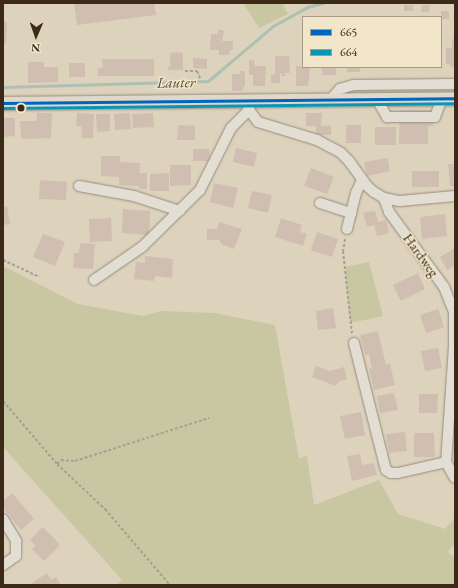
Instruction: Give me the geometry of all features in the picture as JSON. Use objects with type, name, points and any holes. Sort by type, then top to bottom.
[{"type":"main road","points":[[3,103],[248,105],[330,100],[449,98]]},
{"type":"street","points":[[330,100],[340,89],[353,85],[455,84]]},
{"type":"street","points":[[377,99],[387,117],[435,117],[449,98]]},
{"type":"street","points":[[94,280],[142,247],[200,190],[231,128],[248,105]]},
{"type":"street","name":"Hardweg","points":[[248,105],[258,122],[317,140],[341,153],[349,161],[362,180],[374,192],[384,198],[389,212],[444,287],[454,312],[454,346],[446,462]]},
{"type":"street","points":[[347,228],[356,193],[362,180]]},
{"type":"street","points":[[79,186],[134,196],[180,211]]},
{"type":"street","points":[[384,198],[400,201],[455,196]]},
{"type":"street","points":[[320,203],[351,213]]},
{"type":"street","points":[[354,343],[386,470],[391,473],[398,473],[446,462],[455,478]]},
{"type":"street","points":[[3,519],[16,541],[16,556],[3,565]]},
{"type":"path","points":[[185,71],[197,71],[200,78]]},
{"type":"path","points":[[347,228],[343,251],[354,343]]},
{"type":"path","points":[[3,260],[39,277]]},
{"type":"path","points":[[3,401],[57,464],[105,509],[170,585]]},
{"type":"path","points":[[57,464],[61,460],[75,461],[209,418]]},
{"type":"green space","points":[[243,3],[282,3],[288,14],[259,28]]},
{"type":"green space","points":[[455,87],[455,93],[343,94],[343,89]]},
{"type":"green space","points":[[369,262],[383,316],[350,323],[345,267]]},
{"type":"green space","points":[[3,266],[78,304],[143,316],[161,311],[214,313],[275,325],[299,459],[307,455],[314,505],[379,480],[398,514],[445,529],[455,518],[455,543],[448,552],[455,558],[455,585],[116,585],[122,580],[3,447]]},
{"type":"building","points":[[74,3],[154,3],[156,15],[77,25]]},
{"type":"building","points":[[404,5],[413,5],[413,11],[404,11]]},
{"type":"building","points":[[422,5],[430,5],[429,12],[421,12]]},
{"type":"building","points":[[441,11],[449,11],[449,19],[442,19]]},
{"type":"building","points":[[3,22],[7,22],[6,44],[3,44]]},
{"type":"building","points":[[218,29],[224,31],[222,41],[233,41],[233,50],[230,50],[229,55],[219,55],[219,50],[210,50],[211,34],[218,34]]},
{"type":"building","points":[[452,39],[455,39],[455,66],[451,68],[450,64],[446,64],[446,48],[452,48]]},
{"type":"building","points":[[170,53],[183,53],[183,70],[168,70],[168,67],[170,67]]},
{"type":"building","points":[[275,56],[289,56],[290,73],[285,73],[285,76],[282,76],[282,73],[280,74],[280,83],[271,83],[271,74],[275,74]]},
{"type":"building","points":[[193,58],[207,59],[207,69],[193,68]]},
{"type":"building","points":[[102,59],[154,59],[154,76],[98,76],[98,68],[103,68]]},
{"type":"building","points":[[249,60],[254,60],[255,66],[266,66],[265,86],[253,86],[253,75],[249,75]]},
{"type":"building","points":[[28,62],[44,62],[44,67],[58,67],[58,82],[28,83]]},
{"type":"building","points":[[69,63],[85,63],[85,77],[69,77]]},
{"type":"building","points":[[296,66],[310,68],[308,86],[296,86]]},
{"type":"building","points":[[322,68],[336,68],[336,75],[322,75]]},
{"type":"building","points":[[347,68],[360,68],[360,72],[347,72]]},
{"type":"building","points":[[240,71],[244,71],[245,74],[245,87],[243,87],[243,91],[232,91],[232,74],[240,74]]},
{"type":"building","points":[[400,110],[433,110],[433,126],[428,126],[428,144],[399,144]]},
{"type":"building","points":[[37,113],[52,113],[51,138],[21,139],[20,121],[37,121]]},
{"type":"building","points":[[77,113],[94,114],[93,138],[81,138],[82,127],[76,126]]},
{"type":"building","points":[[130,113],[131,129],[115,130],[114,114]]},
{"type":"building","points":[[153,113],[154,127],[133,128],[132,114]]},
{"type":"building","points":[[306,113],[322,113],[321,126],[331,126],[331,135],[316,135],[316,126],[306,126]]},
{"type":"building","points":[[96,114],[110,114],[110,131],[97,132]]},
{"type":"building","points":[[3,118],[15,118],[15,136],[3,137]]},
{"type":"building","points":[[178,125],[195,126],[195,140],[177,140]]},
{"type":"building","points":[[346,125],[361,125],[361,143],[346,143]]},
{"type":"building","points":[[375,127],[396,127],[396,145],[375,145]]},
{"type":"building","points":[[236,148],[257,153],[254,167],[233,162]]},
{"type":"building","points":[[193,149],[209,149],[210,161],[193,161]]},
{"type":"building","points":[[101,156],[120,156],[120,162],[140,163],[139,173],[147,173],[147,189],[139,189],[139,186],[119,185],[119,177],[101,176]]},
{"type":"building","points":[[388,158],[390,171],[367,176],[364,162]]},
{"type":"building","points":[[448,164],[455,164],[455,186],[450,186]]},
{"type":"building","points":[[170,165],[191,165],[191,185],[170,186]]},
{"type":"building","points":[[311,168],[334,177],[327,194],[304,186]]},
{"type":"building","points":[[412,171],[439,171],[439,187],[412,187]]},
{"type":"building","points":[[169,173],[169,191],[150,191],[150,174]]},
{"type":"building","points":[[40,180],[67,182],[66,200],[39,199]]},
{"type":"building","points":[[214,183],[238,188],[233,208],[210,202]]},
{"type":"building","points":[[252,191],[272,195],[268,213],[248,208]]},
{"type":"building","points":[[7,206],[10,224],[3,225],[3,207]]},
{"type":"building","points":[[123,209],[150,211],[149,235],[122,233]]},
{"type":"building","points":[[375,211],[378,222],[386,220],[389,233],[377,236],[374,225],[367,227],[363,213]]},
{"type":"building","points":[[445,214],[447,236],[422,239],[420,217]]},
{"type":"building","points":[[111,218],[112,241],[90,242],[89,219]]},
{"type":"building","points":[[281,218],[302,225],[300,232],[307,234],[303,246],[275,237]]},
{"type":"building","points":[[219,222],[242,229],[234,249],[221,244],[220,240],[207,240],[207,229],[217,229]]},
{"type":"building","points":[[317,232],[338,239],[332,257],[311,250]]},
{"type":"building","points":[[43,234],[65,242],[55,266],[33,257]]},
{"type":"building","points":[[80,243],[95,244],[93,269],[73,268],[74,253],[79,253]]},
{"type":"building","points":[[455,248],[455,265],[447,270],[440,257]]},
{"type":"building","points":[[145,256],[173,259],[172,278],[155,276],[154,281],[134,279],[136,262],[145,263]]},
{"type":"building","points":[[418,273],[425,289],[401,301],[393,285]]},
{"type":"building","points":[[333,308],[336,328],[318,330],[316,311]]},
{"type":"building","points":[[438,309],[444,327],[426,333],[420,315]]},
{"type":"building","points":[[378,331],[386,365],[390,364],[395,385],[374,390],[369,368],[372,369],[369,354],[365,355],[360,335]]},
{"type":"building","points":[[438,348],[442,368],[425,371],[421,351]]},
{"type":"building","points":[[316,366],[330,371],[344,367],[347,379],[338,382],[336,386],[312,377]]},
{"type":"building","points":[[394,393],[398,410],[380,413],[377,396]]},
{"type":"building","points":[[419,394],[438,394],[437,413],[419,413]]},
{"type":"building","points":[[361,412],[365,435],[345,439],[340,416]]},
{"type":"building","points":[[405,432],[407,451],[389,453],[386,434]]},
{"type":"building","points":[[414,433],[434,433],[435,457],[414,457]]},
{"type":"building","points":[[360,454],[362,465],[374,463],[377,475],[352,481],[347,456]]},
{"type":"building","points":[[12,493],[34,519],[21,530],[3,508],[3,501]]},
{"type":"building","points":[[43,527],[60,545],[44,561],[32,549],[36,546],[30,540]]},
{"type":"building","points":[[47,573],[51,580],[56,577],[61,585],[33,585],[32,583]]},
{"type":"waterway","name":"Lauter","points":[[3,87],[208,81],[273,26],[307,7],[323,3]]},
{"type":"transit line","name":"665","points":[[3,103],[455,98]]},
{"type":"transit line","name":"664","points":[[3,108],[455,103]]}]
